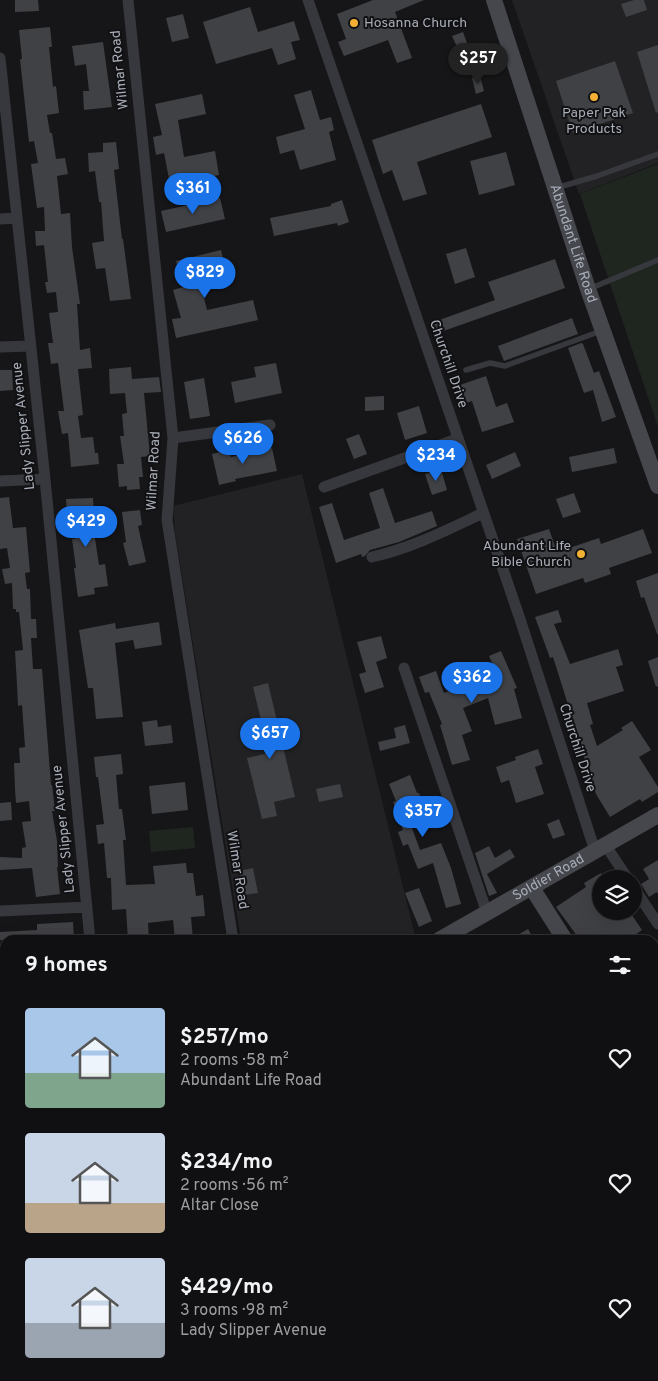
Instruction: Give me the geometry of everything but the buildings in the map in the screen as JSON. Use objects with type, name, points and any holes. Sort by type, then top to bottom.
[{"type":"street","name":"Wilmar Road","points":[[128,0],[173,438],[167,520],[232,935]]},
{"type":"street","name":"Churchill Drive","points":[[308,0],[457,439],[601,848],[620,870]]},
{"type":"street","name":"Abundant Life Road","points":[[494,0],[588,289],[658,486]]},
{"type":"street","name":"Lady Slipper Avenue","points":[[0,58],[45,478],[90,935]]},
{"type":"street","points":[[0,219],[17,218]]},
{"type":"street","points":[[0,348],[30,346]]},
{"type":"street","points":[[173,438],[270,425]]},
{"type":"street","points":[[324,488],[457,439]]},
{"type":"street","points":[[0,481],[45,478]]},
{"type":"street","points":[[372,557],[393,552],[426,540],[483,513]]},
{"type":"street","points":[[404,668],[487,913]]},
{"type":"street","name":"Soldier Road","points":[[448,935],[658,815]]},
{"type":"street","points":[[532,888],[562,935]]},
{"type":"street","points":[[642,900],[658,924]]},
{"type":"street","points":[[0,911],[87,907]]},
{"type":"lane","points":[[556,188],[597,176],[658,154]]},
{"type":"lane","points":[[588,289],[658,260]]},
{"type":"lane","points":[[466,370],[490,363],[505,366],[603,331]]},
{"type":"shaded area","points":[[512,0],[658,0],[658,163],[579,194]]},
{"type":"shaded area","points":[[658,164],[658,427],[580,194]]},
{"type":"shaded area","points":[[302,474],[415,935],[240,935],[175,533],[173,506]]},
{"type":"shaded area","points":[[193,827],[195,848],[151,852],[149,831]]},
{"type":"place","name":"Hosanna Church","points":[[354,23]]},
{"type":"place","name":"Paper Pak Products","points":[[594,97]]},
{"type":"place","name":"Abundant Life Bible Church","points":[[581,554]]}]
